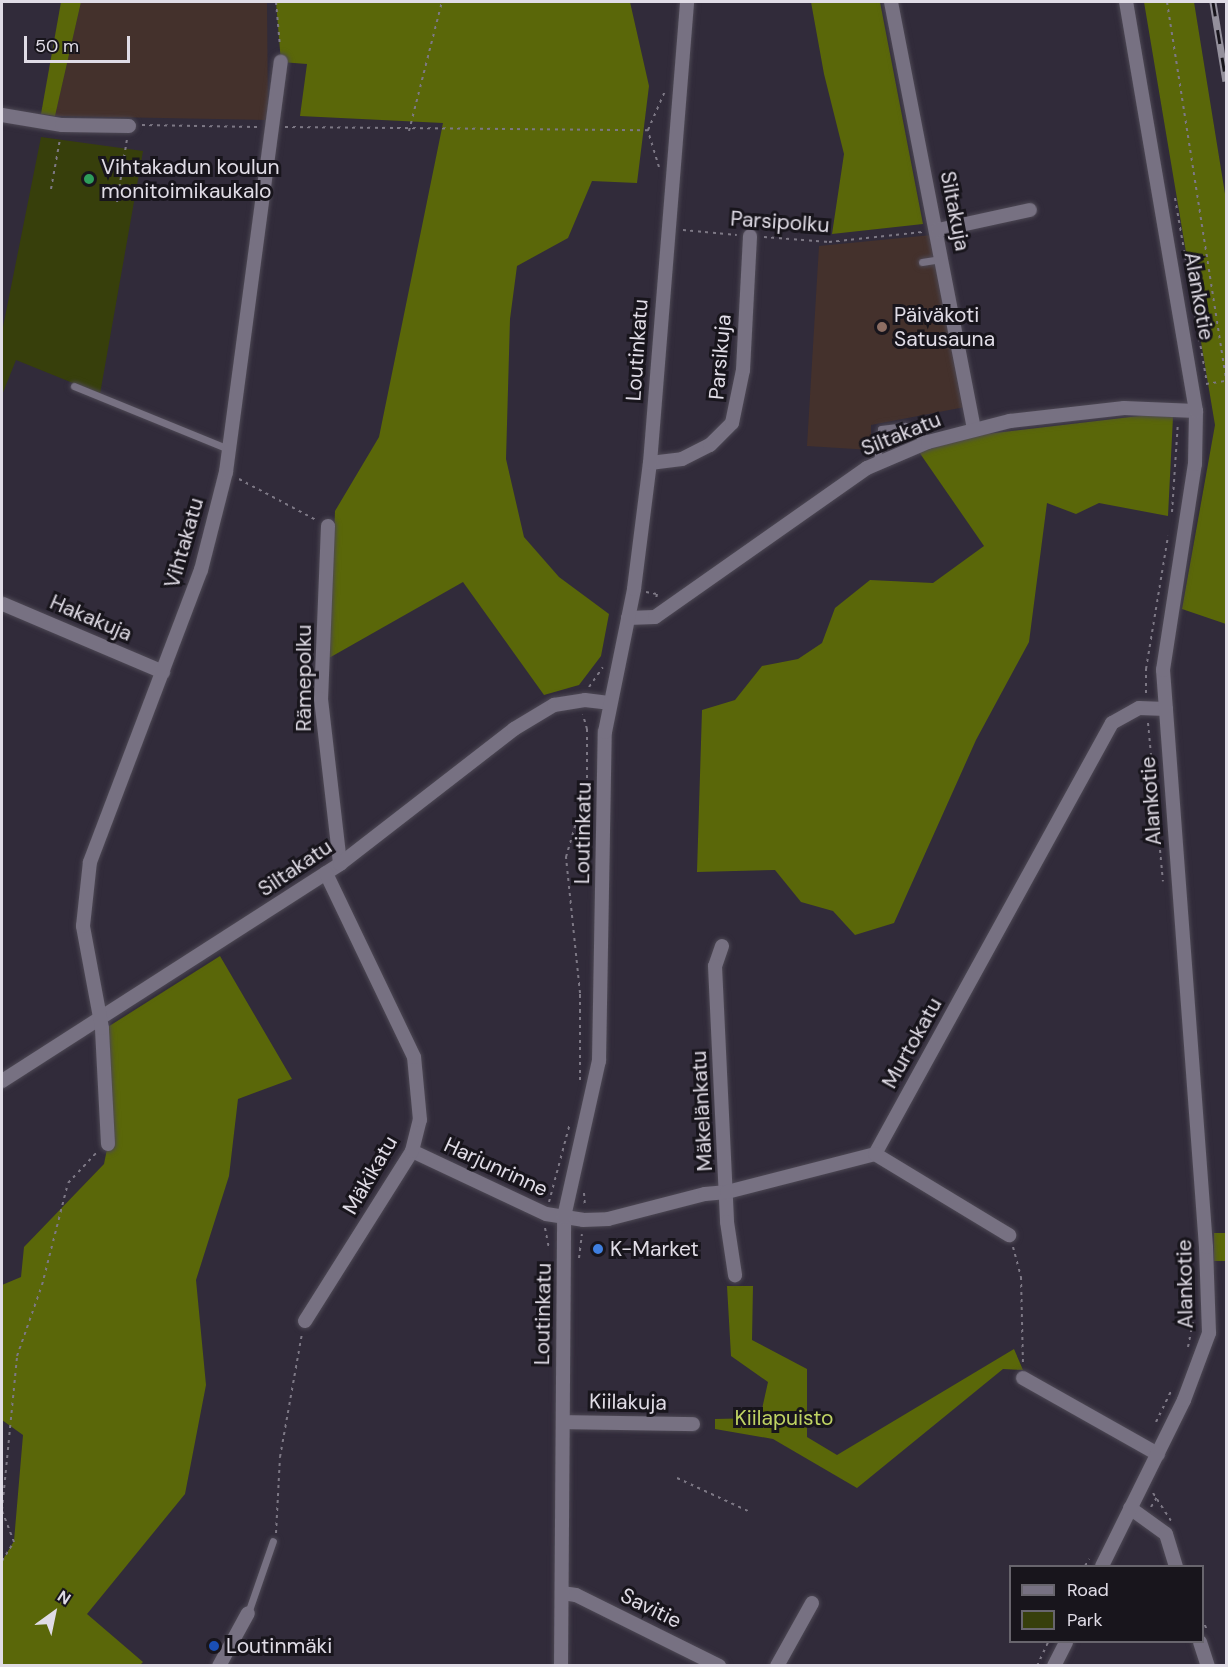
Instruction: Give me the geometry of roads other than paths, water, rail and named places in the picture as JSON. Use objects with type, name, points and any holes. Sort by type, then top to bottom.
[{"type":"street","name":"Loutinkatu","points":[[561,1665],[564,1217],[599,1061],[604,749],[609,703],[628,618],[650,463],[667,228],[687,2]]},
{"type":"street","name":"Siltakuja","points":[[891,2],[944,259],[974,429]]},
{"type":"street","name":"Alankotie","points":[[1102,1565],[1199,1366],[1209,1333],[1206,1247],[1163,670],[1195,464],[1196,411],[1194,386],[1126,2]]},
{"type":"street","name":"Vihtakatu","points":[[108,1144],[100,1021],[83,926],[90,862],[201,570],[226,472],[280,62]]},
{"type":"street","points":[[2,115],[62,125],[129,126]]},
{"type":"street","points":[[938,230],[1030,210]]},
{"type":"street","name":"Parsikuja","points":[[650,463],[682,459],[710,445],[732,423],[743,370],[750,236]]},
{"type":"street","name":"Siltakatu","points":[[628,618],[655,617],[877,462],[928,442],[1010,421],[1124,408],[1196,411]]},
{"type":"street","name":"Rämepolku","points":[[328,526],[321,699],[340,864]]},
{"type":"street","name":"Hakakuja","points":[[3,603],[163,672]]},
{"type":"street","name":"Siltakatu","points":[[2,1081],[100,1021],[340,864],[514,729],[554,705],[585,700],[609,703]]},
{"type":"street","name":"Murtokatu","points":[[875,1154],[1112,723],[1124,713],[1146,707],[1166,708]]},
{"type":"street","name":"Mäkikatu","points":[[305,1321],[412,1151],[420,1120],[414,1057],[326,873]]},
{"type":"street","name":"Mäkelänkatu","points":[[722,946],[715,966],[727,1222],[735,1275]]},
{"type":"street","name":"Harjunrinne","points":[[412,1151],[546,1214],[564,1217]]},
{"type":"street","points":[[564,1217],[608,1219],[705,1194],[727,1192],[875,1154],[1010,1234]]},
{"type":"street","points":[[1023,1378],[1158,1454]]},
{"type":"street","name":"Kiilakuja","points":[[563,1422],[693,1424]]},
{"type":"street","points":[[1130,1508],[1166,1534],[1176,1565]]},
{"type":"street","name":"Savitie","points":[[562,1593],[576,1595],[719,1665]]},
{"type":"street","points":[[777,1665],[812,1603]]},
{"type":"street","points":[[219,1665],[248,1613]]},
{"type":"street","points":[[1054,1665],[1065,1643]]},
{"type":"street","points":[[1201,1643],[1208,1665]]},
{"type":"lane","points":[[922,262],[944,259]]},
{"type":"lane","points":[[74,386],[228,449]]},
{"type":"lane","points":[[877,462],[881,429],[905,426],[928,442]]},
{"type":"lane","points":[[248,1613],[273,1541]]},
{"type":"railway","points":[[1213,2],[1226,81]]},
{"type":"place","name":"Vihtakadun koulun monitoimikaukalo","points":[[89,179]]},
{"type":"place","name":"Päiväkoti Satusauna","points":[[882,327]]},
{"type":"place","name":"K-Market","points":[[598,1249]]},
{"type":"place","name":"Loutinmäki","points":[[214,1646]]},
{"type":"park label","name":"Kiilapuisto","points":[[784,1418]]}]
